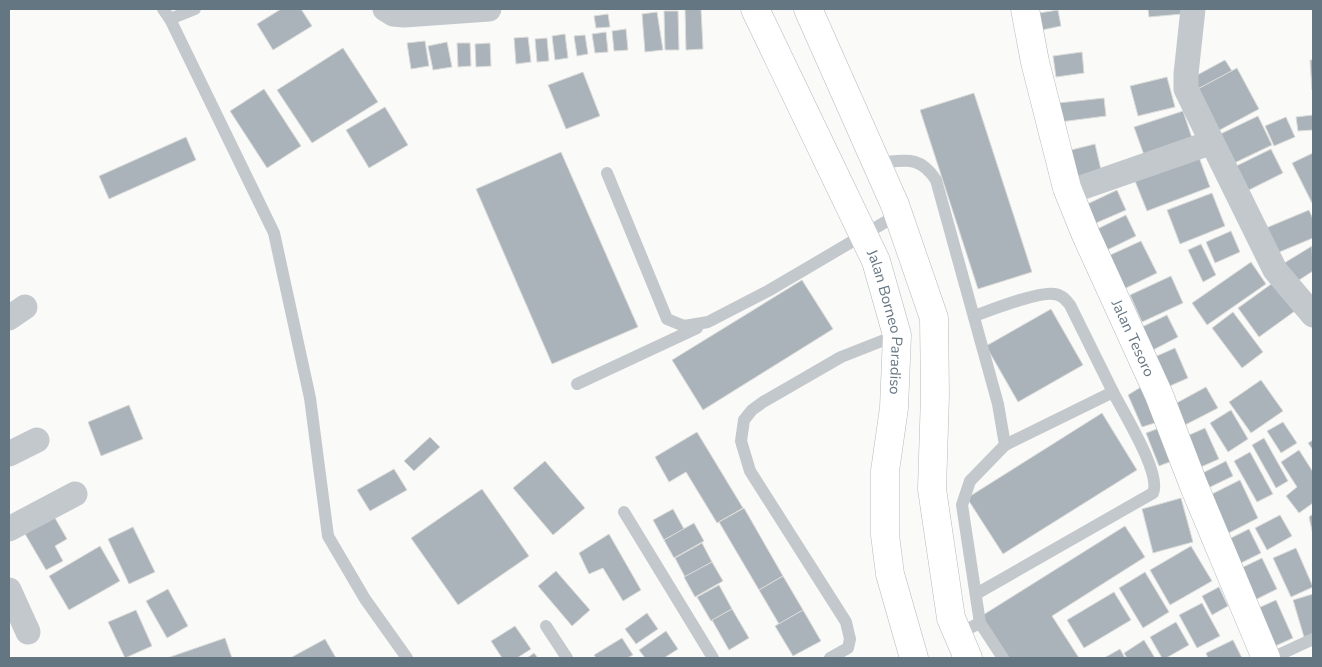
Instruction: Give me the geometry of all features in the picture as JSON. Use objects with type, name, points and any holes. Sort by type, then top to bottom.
[{"type":"street","points":[[385,9],[393,14],[490,9]]},
{"type":"street","name":"Jalan Borneo Paradiso","points":[[755,9],[865,234],[876,261],[897,335],[894,408],[885,471],[885,535],[890,574],[914,658]]},
{"type":"street","points":[[808,9],[899,214],[934,318],[935,394],[932,489],[951,618],[968,638]]},
{"type":"street","name":"Jalan Tesoro","points":[[1025,9],[1035,62],[1069,192],[1086,235],[1159,395],[1194,486],[1266,658]]},
{"type":"street","points":[[1193,9],[1186,89],[1275,270],[1313,315]]},
{"type":"street","points":[[1069,192],[1204,145],[1211,140]]},
{"type":"street","points":[[9,454],[37,440]]},
{"type":"street","points":[[9,528],[74,494]]},
{"type":"street","points":[[9,590],[28,632]]},
{"type":"lane","points":[[195,9],[166,14],[274,234],[310,398],[328,536],[365,599],[406,658]]},
{"type":"lane","points":[[877,163],[907,161],[923,165],[936,180],[998,404],[1005,445]]},
{"type":"lane","points":[[607,173],[667,319],[684,326],[708,322]]},
{"type":"lane","points":[[577,384],[708,322],[768,291],[899,214]]},
{"type":"lane","points":[[974,316],[1041,294],[1053,293],[1063,297],[1070,305],[1151,467],[1155,481],[1153,493],[976,594]]},
{"type":"lane","points":[[833,657],[848,648],[850,639],[846,622],[750,471],[741,441],[744,420],[752,410],[841,357],[897,335]]},
{"type":"lane","points":[[1003,658],[968,638],[976,594],[962,505],[970,481],[1005,445],[1113,392]]},
{"type":"lane","points":[[624,512],[713,658]]},
{"type":"lane","points":[[546,626],[567,658]]},
{"type":"lane","points":[[1272,658],[1313,639]]},
{"type":"building","points":[[281,9],[301,9],[312,26],[273,50],[257,24]]},
{"type":"building","points":[[685,9],[701,9],[703,49],[686,50]]},
{"type":"building","points":[[1148,9],[1181,9],[1182,14],[1149,17]]},
{"type":"building","points":[[1058,10],[1061,26],[1042,30],[1039,13]]},
{"type":"building","points":[[664,11],[678,11],[679,50],[665,50]]},
{"type":"building","points":[[657,12],[663,50],[645,52],[642,14]]},
{"type":"building","points":[[608,14],[610,27],[596,28],[594,16]]},
{"type":"building","points":[[626,29],[628,50],[614,51],[612,31]]},
{"type":"building","points":[[606,32],[608,52],[595,53],[592,34]]},
{"type":"building","points":[[565,34],[568,58],[555,60],[552,36]]},
{"type":"building","points":[[585,35],[588,54],[577,56],[574,36]]},
{"type":"building","points":[[528,37],[531,62],[516,64],[514,38]]},
{"type":"building","points":[[547,38],[549,61],[537,62],[535,39]]},
{"type":"building","points":[[425,41],[429,66],[411,69],[407,43]]},
{"type":"building","points":[[447,42],[452,67],[433,70],[428,46]]},
{"type":"building","points":[[457,43],[470,43],[471,66],[458,67]]},
{"type":"building","points":[[490,43],[491,66],[476,67],[475,44]]},
{"type":"building","points":[[343,48],[378,102],[312,143],[277,90]]},
{"type":"building","points":[[1082,52],[1084,73],[1056,77],[1053,56]]},
{"type":"building","points":[[1225,60],[1232,71],[1194,91],[1188,80]]},
{"type":"building","points":[[1310,60],[1313,60],[1313,90],[1312,90]]},
{"type":"building","points":[[1237,68],[1259,109],[1216,132],[1194,91]]},
{"type":"building","points":[[583,72],[600,116],[566,129],[548,85]]},
{"type":"building","points":[[1167,77],[1175,107],[1138,116],[1130,86]]},
{"type":"building","points":[[264,89],[301,146],[267,168],[230,111]]},
{"type":"building","points":[[974,93],[1032,272],[978,289],[920,110]]},
{"type":"building","points":[[1104,98],[1106,116],[1060,122],[1058,103]]},
{"type":"building","points":[[385,107],[408,145],[369,168],[346,130]]},
{"type":"building","points":[[1183,111],[1192,138],[1144,155],[1134,127]]},
{"type":"building","points":[[1313,115],[1313,130],[1298,131],[1296,117]]},
{"type":"building","points":[[1258,116],[1272,145],[1228,166],[1214,137]]},
{"type":"building","points":[[1286,117],[1295,137],[1274,146],[1265,126]]},
{"type":"building","points":[[186,137],[196,160],[109,199],[99,176]]},
{"type":"building","points":[[1095,144],[1102,174],[1078,179],[1071,150]]},
{"type":"building","points":[[1271,149],[1283,173],[1239,195],[1226,171]]},
{"type":"building","points":[[561,152],[638,327],[552,364],[476,189]]},
{"type":"building","points":[[1197,152],[1210,187],[1147,211],[1133,176]]},
{"type":"building","points":[[1313,153],[1313,203],[1312,203],[1292,163]]},
{"type":"building","points":[[1117,190],[1126,210],[1089,226],[1081,207]]},
{"type":"building","points":[[1212,193],[1225,226],[1180,244],[1167,210]]},
{"type":"building","points":[[1309,210],[1313,219],[1313,238],[1277,253],[1266,228]]},
{"type":"building","points":[[1126,215],[1136,236],[1105,251],[1095,230]]},
{"type":"building","points":[[1231,231],[1240,252],[1215,263],[1206,242]]},
{"type":"building","points":[[1141,241],[1157,273],[1124,289],[1108,256]]},
{"type":"building","points":[[1201,244],[1216,275],[1203,282],[1188,250]]},
{"type":"building","points":[[1312,246],[1313,271],[1293,284],[1281,265]]},
{"type":"building","points":[[1251,262],[1266,284],[1207,325],[1192,303]]},
{"type":"building","points":[[1171,276],[1183,303],[1142,322],[1130,295]]},
{"type":"building","points":[[802,280],[833,329],[703,410],[672,360]]},
{"type":"building","points":[[1274,282],[1295,311],[1259,337],[1238,308]]},
{"type":"building","points":[[1051,309],[1083,365],[1018,402],[986,346]]},
{"type":"building","points":[[1233,312],[1263,352],[1242,368],[1212,328]]},
{"type":"building","points":[[1167,315],[1178,337],[1153,350],[1142,327]]},
{"type":"building","points":[[1175,348],[1188,378],[1163,389],[1150,359]]},
{"type":"building","points":[[1261,380],[1283,411],[1251,433],[1229,402]]},
{"type":"building","points":[[1141,387],[1158,422],[1142,427],[1128,395]]},
{"type":"building","points":[[1206,387],[1218,408],[1183,426],[1171,406]]},
{"type":"building","points":[[129,405],[143,439],[101,456],[88,422]]},
{"type":"building","points":[[1231,410],[1248,439],[1228,452],[1210,423]]},
{"type":"building","points":[[1102,413],[1137,470],[1003,554],[967,498]]},
{"type":"building","points":[[1283,422],[1297,443],[1281,453],[1267,431]]},
{"type":"building","points":[[1162,427],[1175,460],[1159,466],[1146,433]]},
{"type":"building","points":[[1205,428],[1219,459],[1194,470],[1180,439]]},
{"type":"building","points":[[697,432],[743,508],[717,523],[686,472],[669,482],[655,457]]},
{"type":"building","points":[[430,437],[440,447],[414,471],[404,461]]},
{"type":"building","points":[[1264,438],[1288,481],[1276,488],[1252,445]]},
{"type":"building","points":[[1313,440],[1313,450],[1308,443]]},
{"type":"building","points":[[1299,450],[1313,472],[1313,503],[1299,513],[1286,496],[1297,487],[1281,462]]},
{"type":"building","points":[[1250,452],[1273,494],[1257,502],[1234,461]]},
{"type":"building","points":[[545,461],[585,508],[553,535],[513,488]]},
{"type":"building","points":[[1226,461],[1233,476],[1202,491],[1195,477]]},
{"type":"building","points":[[394,469],[407,490],[370,511],[357,490]]},
{"type":"building","points":[[1240,480],[1258,518],[1221,537],[1202,499]]},
{"type":"building","points":[[482,489],[529,556],[458,605],[411,538]]},
{"type":"building","points":[[1181,498],[1193,542],[1153,553],[1142,509]]},
{"type":"building","points":[[744,508],[783,576],[759,590],[719,522]]},
{"type":"building","points":[[673,509],[684,529],[664,540],[653,520]]},
{"type":"building","points":[[51,511],[67,539],[55,546],[63,561],[46,570],[21,527]]},
{"type":"building","points":[[1313,514],[1313,535],[1309,517]]},
{"type":"building","points":[[1280,515],[1292,536],[1267,550],[1255,528]]},
{"type":"building","points":[[694,523],[704,541],[674,558],[664,540]]},
{"type":"building","points":[[1125,526],[1145,557],[1052,616],[1079,658],[1009,658],[984,620],[983,615]]},
{"type":"building","points":[[133,527],[155,572],[129,584],[108,539]]},
{"type":"building","points":[[1249,529],[1261,553],[1233,567],[1221,543]]},
{"type":"building","points":[[609,534],[641,590],[623,601],[603,568],[589,574],[579,553]]},
{"type":"building","points":[[702,543],[712,562],[685,577],[675,558]]},
{"type":"building","points":[[100,546],[120,581],[69,610],[49,576]]},
{"type":"building","points":[[1191,546],[1212,581],[1170,605],[1150,570]]},
{"type":"building","points":[[1296,548],[1313,587],[1291,597],[1273,558]]},
{"type":"building","points":[[1262,558],[1277,589],[1249,603],[1233,572]]},
{"type":"building","points":[[712,562],[723,581],[695,597],[684,577]]},
{"type":"building","points":[[556,571],[590,610],[572,626],[538,586]]},
{"type":"building","points":[[1145,572],[1169,612],[1143,628],[1119,588]]},
{"type":"building","points":[[783,576],[803,610],[779,624],[759,590]]},
{"type":"building","points":[[719,585],[732,609],[711,621],[697,597]]},
{"type":"building","points":[[1219,587],[1228,606],[1212,615],[1202,596]]},
{"type":"building","points":[[168,589],[188,626],[167,638],[146,601]]},
{"type":"building","points":[[1114,592],[1131,620],[1084,648],[1067,620]]},
{"type":"building","points":[[1313,594],[1313,634],[1304,637],[1293,600]]},
{"type":"building","points":[[1276,600],[1293,638],[1273,647],[1256,609]]},
{"type":"building","points":[[1202,603],[1220,636],[1197,648],[1179,615]]},
{"type":"building","points":[[732,609],[749,638],[729,650],[712,620]]},
{"type":"building","points":[[136,610],[152,646],[125,658],[108,622]]},
{"type":"building","points":[[803,610],[821,641],[793,656],[775,626]]},
{"type":"building","points":[[647,613],[658,629],[636,644],[625,629]]},
{"type":"building","points":[[1176,622],[1189,645],[1166,658],[1162,658],[1150,637]]},
{"type":"building","points":[[515,626],[531,649],[517,658],[502,658],[491,641]]},
{"type":"building","points":[[666,631],[678,649],[664,658],[645,658],[639,650]]},
{"type":"building","points":[[225,638],[232,658],[167,658]]},
{"type":"building","points":[[622,638],[633,655],[627,658],[596,658],[594,655]]},
{"type":"building","points":[[325,639],[336,658],[292,658],[292,657]]},
{"type":"building","points":[[1144,640],[1155,658],[1127,658],[1124,653]]},
{"type":"building","points":[[1233,640],[1242,658],[1208,658],[1206,653]]},
{"type":"building","points":[[1120,649],[1125,658],[1104,658]]},
{"type":"building","points":[[534,653],[538,658],[527,658]]}]
